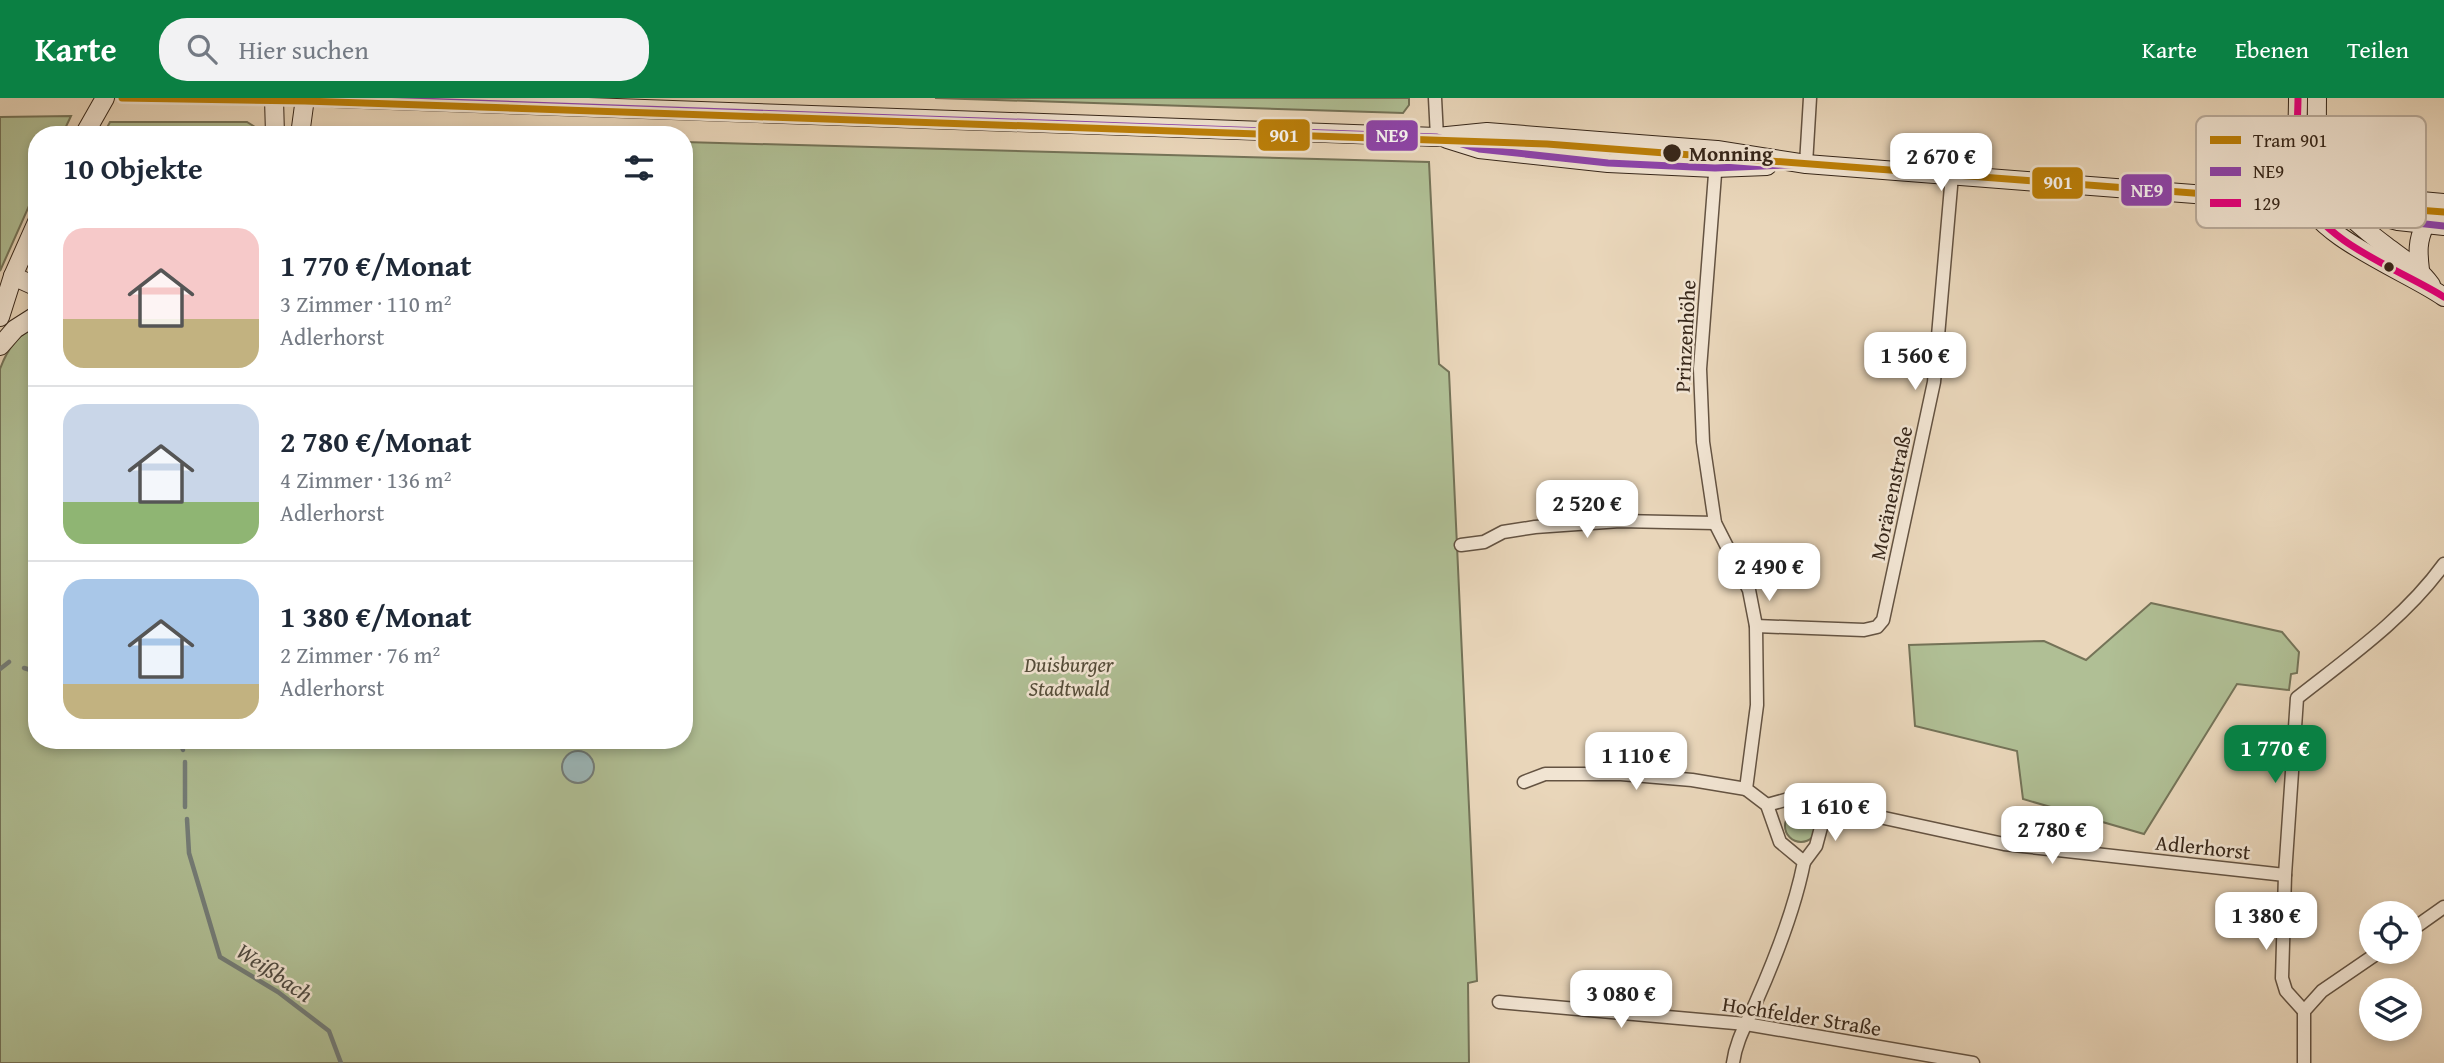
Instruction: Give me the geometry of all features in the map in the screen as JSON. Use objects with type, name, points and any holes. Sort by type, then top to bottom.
[{"type":"main road","points":[[89,126],[105,98]]},
{"type":"main road","points":[[274,98],[275,126]]},
{"type":"main road","points":[[301,126],[305,98]]},
{"type":"main road","points":[[334,98],[1437,136],[1487,132],[1717,150],[1806,164],[2196,194]]},
{"type":"main road","points":[[2298,98],[2298,116]]},
{"type":"main road","points":[[2317,98],[2317,116]]},
{"type":"main road","points":[[1437,136],[1479,149],[1608,163],[1715,168],[1806,164]]},
{"type":"main road","points":[[2426,201],[2444,203]]},
{"type":"main road","points":[[2426,225],[2444,226]]},
{"type":"main road","points":[[2331,228],[2385,265],[2440,294]]},
{"type":"main road","points":[[2365,228],[2420,270],[2440,294]]},
{"type":"main road","points":[[2420,270],[2418,247],[2423,228]]},
{"type":"main road","points":[[0,317],[13,276],[28,263]]},
{"type":"main road","points":[[13,276],[28,283]]},
{"type":"main road","points":[[0,346],[15,330],[28,322]]},
{"type":"street","points":[[1435,98],[1437,136]]},
{"type":"street","points":[[1806,164],[1810,98]]},
{"type":"street","name":"Prinzenhöhe","points":[[1717,150],[1700,369],[1703,442],[1715,523],[1749,590],[1756,626],[1757,705],[1746,789]]},
{"type":"street","name":"Moränenstraße","points":[[1756,626],[1864,630],[1877,627],[1883,620],[1934,382],[1952,175]]},
{"type":"street","points":[[1461,545],[1484,542],[1503,532],[1535,527],[1620,521],[1715,523]]},
{"type":"street","points":[[2304,1063],[2304,1011],[2287,991],[2282,978],[2285,875],[2297,698],[2379,633],[2429,585],[2444,564]]},
{"type":"street","points":[[1524,782],[1545,774],[1621,774],[1692,780],[1746,789],[1767,805],[1780,842],[1804,862]]},
{"type":"street","points":[[1733,1063],[1735,1046],[1756,1002],[1799,888],[1804,862],[1816,846],[1828,805],[1792,797],[1767,805]]},
{"type":"street","name":"Adlerhorst","points":[[1828,805],[2004,844],[2285,875]]},
{"type":"street","points":[[2422,923],[2444,907]]},
{"type":"street","points":[[2304,1011],[2322,991],[2361,964]]},
{"type":"street","name":"Hochfelder Straße","points":[[1499,1002],[1746,1024],[1973,1063]]},
{"type":"green space","points":[[935,98],[1409,98],[1409,105],[1403,113]]},
{"type":"green space","points":[[71,116],[66,126],[28,126],[28,208],[0,271],[0,117]]},
{"type":"green space","points":[[110,122],[247,122],[253,126],[108,126]]},
{"type":"green space","name":"Duisburger Stadtwald","points":[[693,142],[1429,162],[1439,364],[1449,372],[1477,981],[1468,983],[1469,1063],[0,1063],[0,369],[10,348],[28,330],[28,749],[693,749]]},
{"type":"green space","points":[[2151,603],[2282,632],[2299,652],[2297,673],[2291,674],[2289,690],[2237,684],[2144,834],[2023,799],[2017,751],[1915,726],[1909,645],[2044,641],[2086,660]]},
{"type":"green space","points":[[1801,810],[1813,814],[1817,826],[1813,838],[1801,842],[1789,838],[1785,826],[1789,814]]},
{"type":"water","points":[[578,751],[589,756],[594,767],[589,778],[578,783],[567,778],[562,767],[567,756]]},
{"type":"waterway","name":"Weißbach","points":[[0,669],[9,662]]},
{"type":"waterway","name":"Weißbach","points":[[24,668],[28,669]]},
{"type":"waterway","name":"Weißbach","points":[[185,762],[185,807]]},
{"type":"waterway","name":"Weißbach","points":[[187,819],[189,853],[220,957],[278,992],[329,1031],[341,1063]]},
{"type":"tram line","name":"901","points":[[122,98],[305,101],[1547,144],[2196,193]]},
{"type":"tram line","name":"901","points":[[2426,211],[2444,212]]},
{"type":"transit line","name":"NE9","points":[[334,98],[1437,137],[1479,149],[1608,163],[1715,168],[1806,164],[2196,194]]},
{"type":"transit line","name":"129","points":[[2297,116],[2298,98]]},
{"type":"transit line","name":"NE9","points":[[2426,224],[2444,226]]},
{"type":"transit line","name":"129","points":[[2328,228],[2365,254],[2444,297]]},
{"type":"place","name":"Monning","points":[[1672,153]]}]
